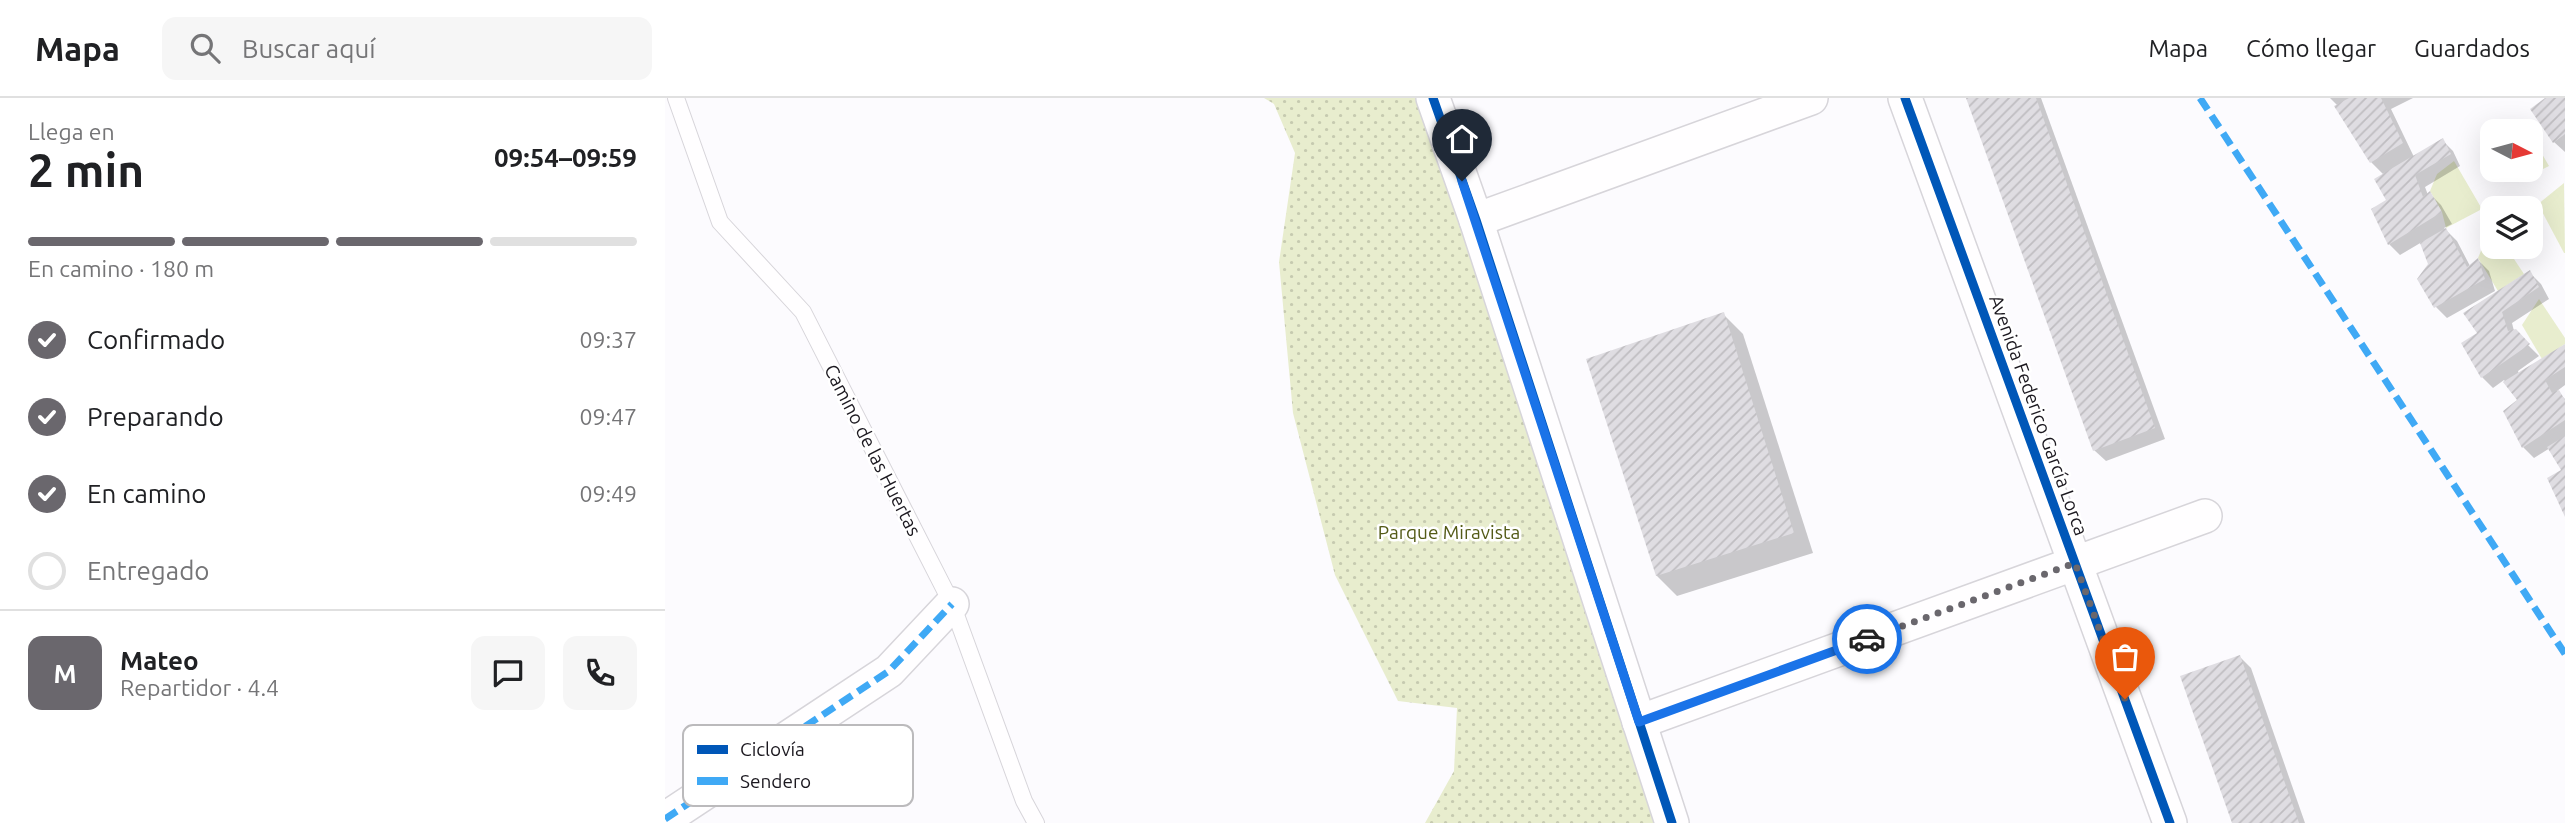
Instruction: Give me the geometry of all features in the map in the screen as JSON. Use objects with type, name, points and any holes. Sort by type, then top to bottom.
[{"type":"street","points":[[1433,98],[1476,220],[1672,823]]},
{"type":"street","points":[[1476,220],[1811,98]]},
{"type":"street","name":"Avenida Federico García Lorca","points":[[1905,98],[2170,823]]},
{"type":"street","points":[[1639,722],[2206,516]]},
{"type":"street","points":[[807,725],[889,671],[952,604]]},
{"type":"street","points":[[665,819],[685,806]]},
{"type":"lane","name":"Camino de las Huertas","points":[[676,98],[720,222],[803,312],[952,604],[1024,801],[1036,823]]},
{"type":"green space","name":"Parque Miravista","points":[[1264,98],[1433,98],[1672,823],[1425,823],[1454,771],[1457,708],[1398,701],[1335,575],[1293,413],[1279,262],[1295,153],[1274,104]]},
{"type":"green space","points":[[2543,156],[2549,166],[2543,169]]},
{"type":"green space","points":[[2454,161],[2480,210],[2446,228],[2442,212],[2430,191],[2437,174]]},
{"type":"green space","points":[[2564,183],[2565,253],[2543,213],[2543,200]]},
{"type":"green space","points":[[2480,253],[2480,259],[2514,259],[2524,274],[2498,291],[2478,258]]},
{"type":"green space","points":[[2539,299],[2565,338],[2565,344],[2542,359],[2522,325]]},
{"type":"building","points":[[1966,98],[2036,98],[2155,428],[2093,451]]},
{"type":"building","points":[[2349,98],[2381,98],[2403,143],[2370,163],[2334,106]]},
{"type":"building","points":[[2545,98],[2565,98],[2565,134],[2553,143],[2543,128],[2543,119],[2537,119],[2530,109]]},
{"type":"building","points":[[2443,138],[2451,154],[2415,175],[2423,197],[2430,191],[2442,212],[2388,245],[2371,209],[2386,200],[2374,179]]},
{"type":"building","points":[[2446,228],[2467,267],[2478,258],[2485,279],[2434,308],[2417,279],[2428,264],[2420,243]]},
{"type":"building","points":[[2530,270],[2539,287],[2502,312],[2508,331],[2516,329],[2530,344],[2481,378],[2461,343],[2477,333],[2463,313]]},
{"type":"building","points":[[1724,312],[1794,533],[1656,576],[1586,359]]},
{"type":"building","points":[[2565,344],[2565,367],[2545,380],[2552,393],[2559,390],[2565,400],[2565,420],[2522,448],[2503,411],[2517,400],[2503,382]]},
{"type":"building","points":[[2565,436],[2565,517],[2547,478],[2561,470],[2547,447]]},
{"type":"building","points":[[2240,655],[2299,823],[2232,823],[2180,676]]},
{"type":"marked path","points":[[2200,98],[2565,654]]},
{"type":"marked path","points":[[807,725],[889,671],[952,604]]},
{"type":"marked path","points":[[665,819],[685,806]]},
{"type":"cycle path","points":[[1433,98],[1476,220],[1672,823]]},
{"type":"cycle path","points":[[1905,98],[2170,823]]},
{"type":"way so far","points":[[1867,639],[2075,563],[2125,699]]},
{"type":"route","points":[[1462,181],[1639,722],[1867,639]]}]
